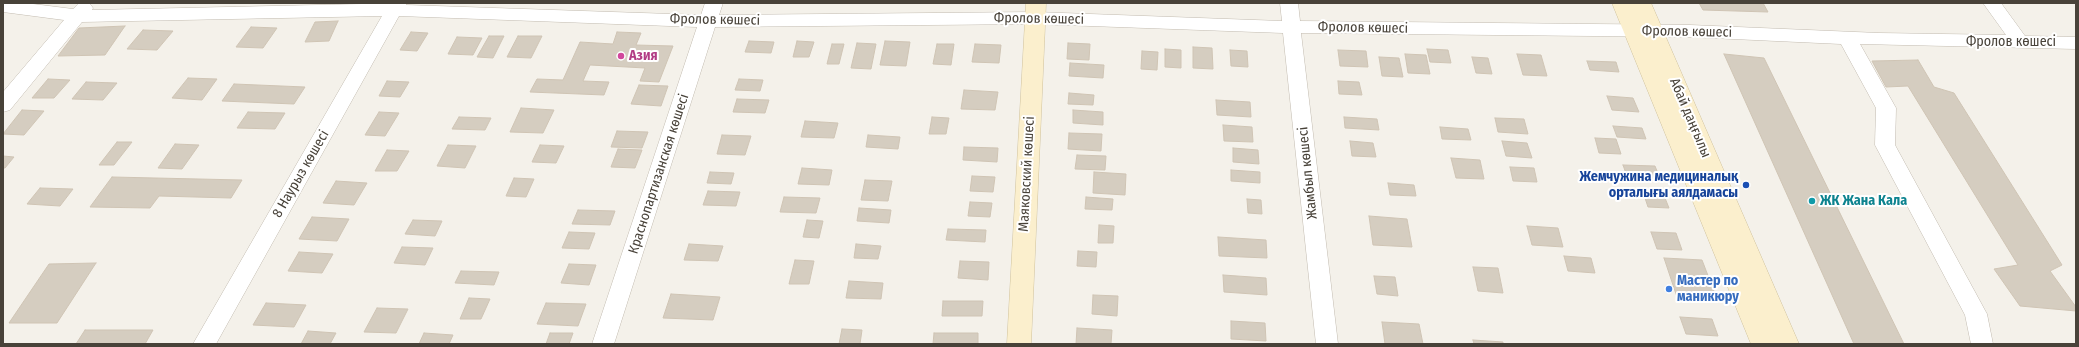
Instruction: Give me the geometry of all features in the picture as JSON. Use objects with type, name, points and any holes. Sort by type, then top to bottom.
[{"type":"main road","name":"Абай даңғылы","points":[[1622,3],[1644,31],[1787,344]]},
{"type":"main road","name":"Абай даңғылы","points":[[1641,3],[1644,31],[1763,344]]},
{"type":"main road","name":"Маяковский көшесі","points":[[1019,344],[1035,10]]},
{"type":"street","name":"Жамбыл көшесі","points":[[1289,3],[1327,344]]},
{"type":"street","points":[[1992,3],[2019,41]]},
{"type":"street","name":"Фролов көшесі","points":[[3,6],[83,10],[396,7],[711,12],[1035,10],[1292,27],[1690,31],[1847,38],[2076,43]]},
{"type":"street","name":"8 Наурыз көшесі","points":[[204,344],[396,7]]},
{"type":"street","points":[[3,105],[83,10]]},
{"type":"street","name":"Краснопартизанская көшесі","points":[[603,344],[711,12]]},
{"type":"street","points":[[1847,38],[1886,108],[1884,145],[1976,314],[1982,343]]},
{"type":"building","points":[[1699,3],[1763,3],[1768,12],[1703,10]]},
{"type":"building","points":[[338,21],[329,41],[305,42],[315,22]]},
{"type":"building","points":[[125,26],[105,55],[58,56],[79,28]]},
{"type":"building","points":[[251,27],[277,28],[263,48],[236,47]]},
{"type":"building","points":[[143,30],[173,31],[157,50],[127,49]]},
{"type":"building","points":[[411,32],[428,33],[417,51],[400,50]]},
{"type":"building","name":"Азия","points":[[617,32],[641,33],[636,45],[673,46],[659,82],[640,81],[645,68],[590,65],[583,81],[609,82],[604,95],[530,92],[537,79],[563,80],[580,42],[613,44]]},
{"type":"building","points":[[489,36],[504,36],[493,58],[477,57]]},
{"type":"building","points":[[518,36],[542,36],[531,58],[507,57]]},
{"type":"building","points":[[457,37],[482,38],[473,55],[448,54]]},
{"type":"building","points":[[749,41],[774,42],[771,53],[745,52]]},
{"type":"building","points":[[797,41],[814,42],[809,57],[793,57]]},
{"type":"building","points":[[885,41],[910,42],[906,66],[880,65]]},
{"type":"building","points":[[857,43],[876,44],[871,69],[851,68]]},
{"type":"building","points":[[1068,43],[1090,44],[1089,60],[1067,59]]},
{"type":"building","points":[[832,44],[844,44],[839,64],[827,64]]},
{"type":"building","points":[[937,44],[954,44],[951,65],[933,64]]},
{"type":"building","points":[[975,44],[1001,45],[999,63],[972,62]]},
{"type":"building","points":[[1193,47],[1212,48],[1213,69],[1193,68]]},
{"type":"building","points":[[1165,49],[1181,50],[1181,68],[1165,67]]},
{"type":"building","points":[[1427,49],[1448,50],[1451,63],[1430,62]]},
{"type":"building","points":[[1230,50],[1247,51],[1248,67],[1231,66]]},
{"type":"building","points":[[1338,50],[1366,51],[1368,67],[1340,66]]},
{"type":"building","points":[[1142,51],[1158,52],[1157,70],[1141,69]]},
{"type":"building","points":[[1405,54],[1426,55],[1430,74],[1408,73]]},
{"type":"building","points":[[1517,54],[1541,55],[1547,76],[1523,75]]},
{"type":"building","name":"ЖК Жана Кала","points":[[1724,54],[1764,58],[1904,344],[1854,344]]},
{"type":"building","points":[[1379,57],[1399,58],[1403,77],[1382,76]]},
{"type":"building","points":[[1472,57],[1488,58],[1492,74],[1476,73]]},
{"type":"building","points":[[1918,60],[1934,87],[1954,93],[2062,265],[2050,271],[2076,307],[2076,311],[2020,306],[1994,269],[2018,265],[1908,86],[1886,87],[1872,61]]},
{"type":"building","points":[[1587,61],[1616,62],[1619,72],[1590,70]]},
{"type":"building","points":[[1070,63],[1104,65],[1103,78],[1069,76]]},
{"type":"building","points":[[188,78],[217,79],[202,100],[172,98]]},
{"type":"building","points":[[48,79],[70,80],[54,98],[32,98]]},
{"type":"building","points":[[739,79],[763,80],[760,91],[735,90]]},
{"type":"building","points":[[387,81],[409,82],[400,97],[379,96]]},
{"type":"building","points":[[1338,81],[1359,82],[1362,95],[1339,94]]},
{"type":"building","points":[[86,82],[117,83],[103,100],[72,99]]},
{"type":"building","points":[[234,84],[305,87],[294,104],[222,101]]},
{"type":"building","points":[[639,85],[668,86],[661,106],[631,104]]},
{"type":"building","points":[[964,90],[998,92],[995,110],[961,109]]},
{"type":"building","points":[[1069,93],[1094,95],[1093,105],[1068,104]]},
{"type":"building","points":[[1607,96],[1633,98],[1639,112],[1612,110]]},
{"type":"building","points":[[737,99],[769,100],[765,113],[733,112]]},
{"type":"building","points":[[1216,100],[1250,102],[1251,117],[1217,115]]},
{"type":"building","points":[[521,108],[554,110],[543,133],[510,132]]},
{"type":"building","points":[[22,110],[44,111],[24,135],[3,134]]},
{"type":"building","points":[[1073,110],[1103,112],[1103,125],[1073,123]]},
{"type":"building","points":[[248,112],[285,113],[275,129],[237,128]]},
{"type":"building","points":[[379,112],[399,113],[385,136],[365,135]]},
{"type":"building","points":[[459,117],[491,118],[485,130],[452,129]]},
{"type":"building","points":[[932,117],[949,118],[946,134],[929,134]]},
{"type":"building","points":[[1344,117],[1377,119],[1379,130],[1345,128]]},
{"type":"building","points":[[1495,118],[1524,119],[1528,134],[1498,132]]},
{"type":"building","points":[[805,121],[838,123],[834,138],[801,137]]},
{"type":"building","points":[[1223,125],[1252,127],[1253,142],[1224,141]]},
{"type":"building","points":[[1613,126],[1642,128],[1646,139],[1617,137]]},
{"type":"building","points":[[1440,127],[1468,129],[1471,140],[1442,139]]},
{"type":"building","points":[[617,131],[648,132],[642,148],[611,147]]},
{"type":"building","points":[[1069,133],[1102,134],[1101,151],[1068,149]]},
{"type":"building","points":[[722,135],[751,136],[745,155],[717,154]]},
{"type":"building","points":[[868,135],[900,137],[898,149],[866,147]]},
{"type":"building","points":[[1595,138],[1616,139],[1621,154],[1599,153]]},
{"type":"building","points":[[1350,141],[1373,143],[1376,157],[1352,156]]},
{"type":"building","points":[[1502,141],[1527,143],[1532,158],[1506,156]]},
{"type":"building","points":[[117,142],[132,142],[114,165],[99,165]]},
{"type":"building","points":[[175,144],[199,145],[182,169],[158,168]]},
{"type":"building","points":[[448,145],[476,146],[465,168],[437,166]]},
{"type":"building","points":[[540,145],[564,146],[556,163],[532,162]]},
{"type":"building","points":[[964,147],[998,148],[997,162],[963,160]]},
{"type":"building","points":[[1233,148],[1258,150],[1259,164],[1233,162]]},
{"type":"building","points":[[618,149],[642,150],[635,168],[611,167]]},
{"type":"building","points":[[387,150],[409,151],[397,171],[375,171]]},
{"type":"building","points":[[1077,155],[1106,156],[1105,170],[1075,169]]},
{"type":"building","points":[[3,156],[14,157],[5,168],[3,168]]},
{"type":"building","points":[[1451,158],[1480,160],[1484,179],[1456,178]]},
{"type":"building","points":[[1623,165],[1655,166],[1661,181],[1628,179]]},
{"type":"building","points":[[1510,167],[1534,168],[1537,182],[1513,181]]},
{"type":"building","points":[[802,168],[832,170],[829,185],[798,184]]},
{"type":"building","points":[[1231,170],[1260,172],[1260,183],[1231,181]]},
{"type":"building","points":[[710,172],[734,173],[731,184],[707,183]]},
{"type":"building","points":[[1094,172],[1126,174],[1125,195],[1093,193]]},
{"type":"building","points":[[972,176],[995,177],[993,192],[970,191]]},
{"type":"building","points":[[112,177],[242,180],[231,198],[159,196],[150,208],[90,207]]},
{"type":"building","points":[[514,178],[534,179],[526,197],[506,196]]},
{"type":"building","points":[[865,180],[892,181],[888,201],[861,200]]},
{"type":"building","points":[[336,181],[367,183],[354,205],[323,203]]},
{"type":"building","points":[[1388,183],[1414,185],[1416,196],[1390,195]]},
{"type":"building","points":[[40,188],[73,189],[60,206],[27,204]]},
{"type":"building","points":[[708,191],[740,192],[736,206],[703,205]]},
{"type":"building","points":[[1643,192],[1663,193],[1669,208],[1648,207]]},
{"type":"building","points":[[784,197],[820,198],[816,213],[780,212]]},
{"type":"building","points":[[1086,197],[1113,199],[1112,210],[1085,209]]},
{"type":"building","points":[[1247,199],[1261,200],[1262,214],[1248,213]]},
{"type":"building","points":[[970,202],[992,203],[990,217],[968,216]]},
{"type":"building","points":[[859,208],[891,210],[889,223],[857,221]]},
{"type":"building","points":[[578,210],[615,211],[610,225],[572,224]]},
{"type":"building","points":[[1369,216],[1407,219],[1412,247],[1373,245]]},
{"type":"building","points":[[312,217],[349,219],[337,241],[299,239]]},
{"type":"building","points":[[413,220],[442,221],[435,236],[405,234]]},
{"type":"building","points":[[807,220],[823,221],[819,238],[803,237]]},
{"type":"building","points":[[1099,225],[1114,226],[1113,243],[1098,243]]},
{"type":"building","points":[[1527,226],[1558,228],[1563,247],[1532,245]]},
{"type":"building","points":[[948,229],[986,230],[985,242],[946,240]]},
{"type":"building","points":[[569,232],[595,233],[589,249],[562,248]]},
{"type":"building","points":[[1651,232],[1676,233],[1682,250],[1657,249]]},
{"type":"building","points":[[1218,237],[1266,240],[1267,258],[1219,256]]},
{"type":"building","points":[[689,244],[723,246],[718,261],[684,260]]},
{"type":"building","points":[[856,244],[881,246],[878,259],[854,258]]},
{"type":"building","points":[[402,247],[433,248],[425,265],[394,263]]},
{"type":"building","points":[[1078,251],[1097,252],[1096,267],[1077,266]]},
{"type":"building","points":[[299,252],[333,254],[322,273],[288,271]]},
{"type":"building","points":[[1564,256],[1591,258],[1595,273],[1568,271]]},
{"type":"building","points":[[1664,258],[1702,260],[1717,299],[1677,297]]},
{"type":"building","points":[[795,260],[814,261],[809,284],[789,284]]},
{"type":"building","points":[[960,261],[989,262],[988,280],[958,278]]},
{"type":"building","points":[[96,263],[57,323],[9,323],[49,264]]},
{"type":"building","points":[[569,264],[596,265],[589,285],[561,283]]},
{"type":"building","points":[[1473,267],[1498,268],[1503,293],[1478,291]]},
{"type":"building","points":[[461,271],[499,272],[494,285],[455,283]]},
{"type":"building","points":[[1223,275],[1266,278],[1267,295],[1224,292]]},
{"type":"building","points":[[1374,276],[1395,277],[1398,296],[1377,294]]},
{"type":"building","points":[[849,281],[883,283],[881,299],[846,298]]},
{"type":"building","points":[[671,294],[720,297],[713,320],[663,318]]},
{"type":"building","points":[[1093,295],[1118,296],[1117,316],[1092,314]]},
{"type":"building","points":[[469,298],[490,299],[481,319],[460,319]]},
{"type":"building","points":[[943,301],[983,301],[982,316],[942,316]]},
{"type":"building","points":[[266,303],[306,305],[294,327],[253,325]]},
{"type":"building","points":[[546,303],[586,304],[578,326],[537,324]]},
{"type":"building","points":[[377,308],[408,309],[396,333],[364,332]]},
{"type":"building","points":[[1680,317],[1712,319],[1718,336],[1686,334]]},
{"type":"building","points":[[1231,321],[1265,323],[1266,341],[1231,339]]},
{"type":"building","points":[[1382,322],[1419,324],[1423,344],[1385,344]]},
{"type":"building","points":[[1077,328],[1112,330],[1111,344],[1076,344]]},
{"type":"building","points":[[842,329],[862,330],[860,344],[839,344]]},
{"type":"building","points":[[85,330],[153,330],[145,344],[76,344]]},
{"type":"building","points":[[308,331],[336,333],[330,344],[301,344]]},
{"type":"building","points":[[424,333],[453,335],[449,344],[419,344]]},
{"type":"building","points":[[550,333],[573,333],[569,344],[546,344]]},
{"type":"building","points":[[934,333],[978,333],[978,344],[933,344]]},
{"type":"building","points":[[1473,340],[1503,342],[1503,344],[1474,344]]},
{"type":"place","name":"Азия","points":[[621,56]]},
{"type":"place","name":"Жемчужина медициналық орталығы аялдамасы","points":[[1746,185]]},
{"type":"place","name":"ЖК Жана Кала","points":[[1812,201]]},
{"type":"place","name":"Мастер по маникюру","points":[[1669,289]]}]
